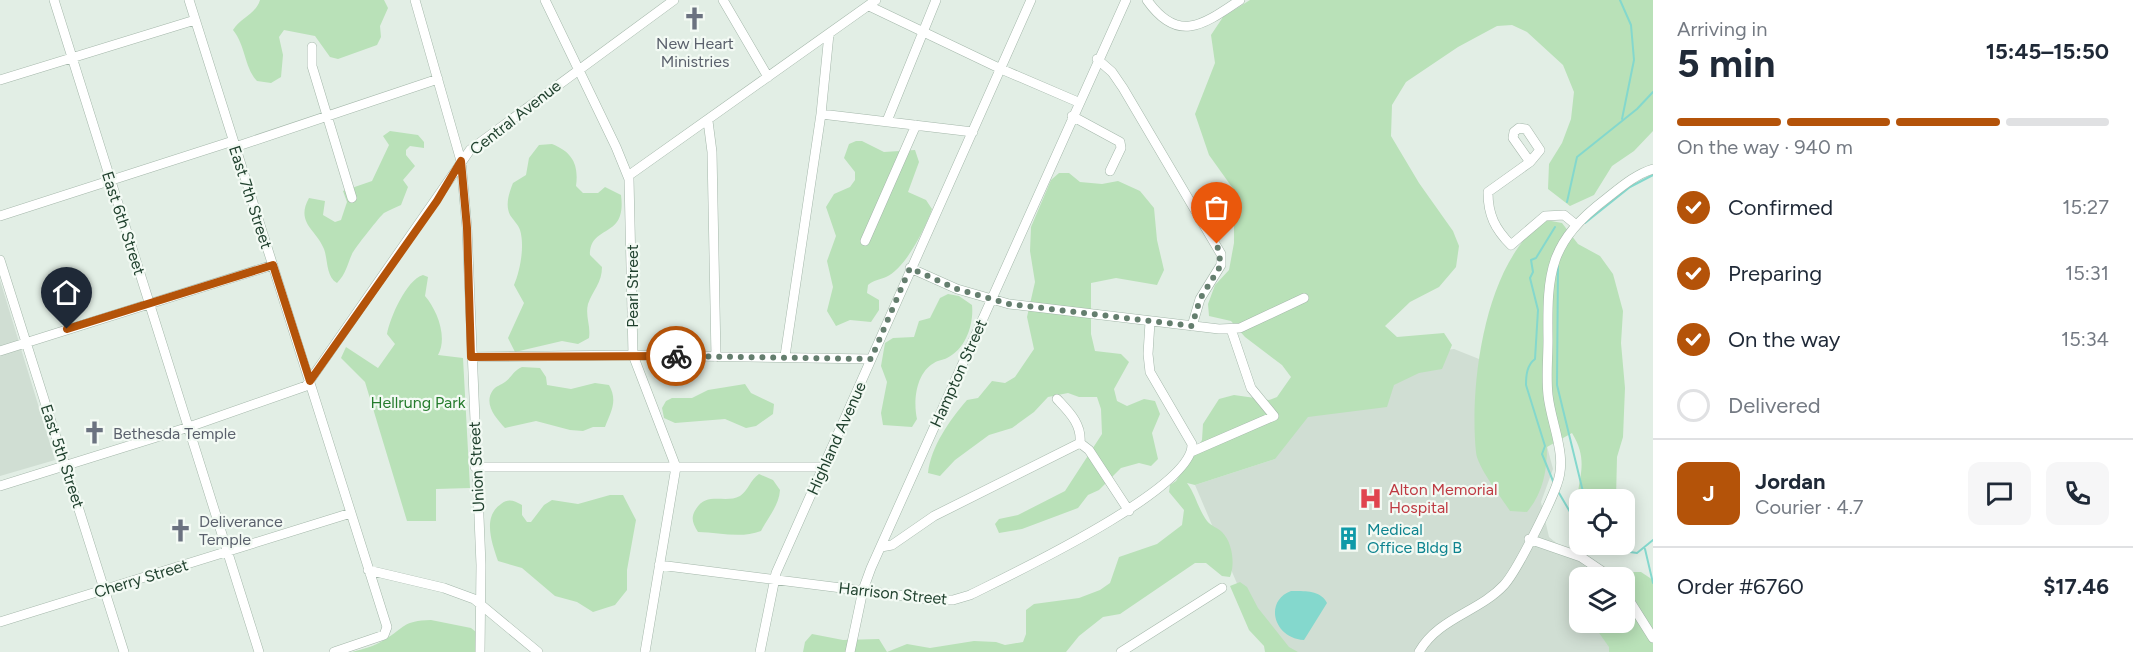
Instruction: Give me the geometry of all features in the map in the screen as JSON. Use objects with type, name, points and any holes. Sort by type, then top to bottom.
[{"type":"street","name":"East 6th Street","points":[[54,0],[259,652]]},
{"type":"street","name":"East 7th Street","points":[[189,0],[387,627],[386,634],[334,652]]},
{"type":"street","name":"Union Street","points":[[415,0],[461,161],[467,228],[481,603],[480,652]]},
{"type":"street","name":"Pearl Street","points":[[545,0],[628,176],[631,192],[633,355],[676,466]]},
{"type":"street","name":"Central Avenue","points":[[0,486],[298,390],[310,381],[475,144],[674,0]]},
{"type":"street","points":[[723,0],[768,77]]},
{"type":"street","points":[[886,121],[936,0]]},
{"type":"street","name":"Highland Avenue","points":[[760,652],[774,579],[910,268],[1031,0]]},
{"type":"street","name":"Hampton Street","points":[[850,652],[863,590],[881,547],[1097,59],[1126,0]]},
{"type":"street","points":[[1147,0],[1159,16],[1177,26],[1198,26],[1240,0]]},
{"type":"street","points":[[628,176],[872,3],[922,32],[1078,102]]},
{"type":"street","points":[[0,80],[195,20]]},
{"type":"street","points":[[785,356],[820,114],[829,34]]},
{"type":"street","points":[[312,47],[312,66],[352,198]]},
{"type":"street","points":[[1097,59],[1112,72],[1123,88],[1221,254],[1221,265],[1200,299],[1192,326]]},
{"type":"street","points":[[0,216],[111,180],[328,116],[438,79]]},
{"type":"street","points":[[820,114],[973,132]]},
{"type":"street","points":[[1072,116],[1120,142],[1121,148],[1110,171]]},
{"type":"street","points":[[708,121],[712,152],[716,357]]},
{"type":"street","points":[[865,241],[915,125]]},
{"type":"street","points":[[1530,162],[1488,192],[1492,221],[1511,245],[1545,216],[1564,215],[1575,224]]},
{"type":"street","points":[[1419,652],[1434,632],[1500,588],[1517,564],[1558,482],[1561,466],[1548,394],[1549,289],[1552,265],[1559,248],[1575,224],[1634,178],[1653,169]]},
{"type":"street","name":"East 5th Street","points":[[0,260],[124,652]]},
{"type":"street","points":[[0,351],[273,265]]},
{"type":"street","points":[[910,268],[957,289],[991,300],[1150,322],[1231,329],[1304,298]]},
{"type":"street","points":[[1150,322],[1148,354],[1150,372],[1192,444],[1191,452]]},
{"type":"street","points":[[1191,452],[1274,416],[1257,397],[1246,375],[1231,329]]},
{"type":"street","points":[[471,357],[633,355],[871,359]]},
{"type":"street","points":[[1057,399],[1080,430],[1080,443]]},
{"type":"street","points":[[881,547],[892,544],[934,516],[1080,443]]},
{"type":"street","points":[[1080,443],[1089,450],[1129,510]]},
{"type":"street","name":"Harrison Street","points":[[659,565],[937,600],[961,598],[1129,510],[1172,476],[1191,452]]},
{"type":"street","points":[[645,652],[676,466]]},
{"type":"street","points":[[476,467],[823,467]]},
{"type":"street","name":"Cherry Street","points":[[0,622],[351,513]]},
{"type":"street","points":[[1529,539],[1581,557],[1596,567]]},
{"type":"street","points":[[368,570],[444,588],[481,603],[538,652]]},
{"type":"street","points":[[1121,652],[1222,588]]},
{"type":"street","points":[[1635,609],[1653,638]]},
{"type":"shaded area","points":[[0,280],[55,460],[0,476]]},
{"type":"shaded area","name":"Alton Memorial Hospital","points":[[1454,349],[1529,379],[1553,469],[1541,502],[1549,537],[1586,567],[1569,567],[1569,633],[1626,633],[1632,652],[1273,652],[1250,614],[1195,485],[1275,459],[1277,424],[1409,355]]},
{"type":"green space","points":[[260,0],[384,0],[388,8],[380,26],[381,37],[377,45],[338,59],[330,57],[315,36],[284,30],[279,37],[283,55],[281,77],[271,83],[257,81],[233,30],[255,9]]},
{"type":"green space","points":[[1250,0],[1653,0],[1653,131],[1634,151],[1612,166],[1594,195],[1570,206],[1548,189],[1549,164],[1562,143],[1571,119],[1574,92],[1563,65],[1527,32],[1512,25],[1497,26],[1458,47],[1406,82],[1392,105],[1391,136],[1419,183],[1453,231],[1459,246],[1456,267],[1439,287],[1410,302],[1385,326],[1397,337],[1444,333],[1452,345],[1442,369],[1419,373],[1394,385],[1387,407],[1308,417],[1275,459],[1195,485],[1187,483],[1207,521],[1222,532],[1229,542],[1233,560],[1230,577],[1222,576],[1206,563],[1195,563],[1120,614],[1103,617],[1079,636],[1066,652],[887,652],[907,644],[930,648],[974,641],[996,642],[1005,645],[1023,642],[1026,634],[1026,610],[1034,604],[1079,598],[1100,590],[1110,583],[1119,557],[1157,544],[1182,525],[1184,510],[1169,492],[1170,485],[1176,481],[1202,440],[1203,424],[1219,399],[1234,395],[1269,400],[1277,397],[1291,377],[1282,365],[1245,337],[1231,321],[1209,316],[1208,304],[1215,285],[1229,270],[1234,243],[1234,190],[1209,155],[1195,114],[1215,63],[1211,35],[1223,17]]},
{"type":"green space","points":[[390,131],[418,135],[424,142],[424,148],[410,146],[406,150],[406,155],[415,166],[403,180],[408,187],[401,205],[384,213],[373,226],[354,251],[337,283],[329,273],[321,242],[306,220],[305,207],[309,198],[325,201],[323,215],[335,222],[341,220],[347,202],[343,191],[372,181],[389,145],[383,136]]},
{"type":"green space","points":[[862,141],[884,152],[915,150],[919,162],[908,192],[926,200],[932,209],[925,227],[900,266],[893,273],[868,285],[867,293],[879,300],[879,310],[871,322],[850,320],[836,326],[827,311],[833,287],[827,261],[836,236],[826,207],[834,194],[850,187],[855,180],[855,172],[844,158],[849,144]]},
{"type":"green space","points":[[552,144],[565,151],[573,160],[577,178],[576,186],[583,193],[598,193],[605,187],[621,195],[621,209],[619,219],[596,238],[592,245],[590,255],[602,267],[602,273],[588,304],[589,338],[578,344],[562,341],[515,352],[508,338],[524,303],[514,285],[520,266],[522,243],[519,228],[510,215],[508,199],[513,183],[526,175],[529,158],[539,145]]},
{"type":"green space","points":[[1059,173],[1069,173],[1080,182],[1102,184],[1118,181],[1140,191],[1154,208],[1157,240],[1164,270],[1157,285],[1116,278],[1091,283],[1091,334],[1095,351],[1121,354],[1129,362],[1114,389],[1117,401],[1127,406],[1144,399],[1155,401],[1160,414],[1152,433],[1158,459],[1151,466],[1139,463],[1121,468],[1099,490],[1088,495],[1078,508],[1022,529],[999,533],[995,524],[999,519],[1018,515],[1065,491],[1102,434],[1101,409],[1097,397],[1079,397],[1068,393],[1048,397],[1034,412],[1012,428],[989,435],[955,460],[940,476],[928,473],[937,443],[967,400],[978,398],[992,381],[1005,383],[1015,377],[1034,349],[1027,317],[1035,282],[1030,251],[1031,227],[1051,180]]},
{"type":"green space","points":[[1546,220],[1562,223],[1578,244],[1600,256],[1613,274],[1623,311],[1621,343],[1625,388],[1623,437],[1617,457],[1616,489],[1579,489],[1581,456],[1572,433],[1547,447],[1543,481],[1537,497],[1527,512],[1510,511],[1485,474],[1477,458],[1474,424],[1479,359],[1495,293],[1508,263],[1525,238]]},
{"type":"green space","name":"Hellrung Park","points":[[423,275],[428,277],[425,296],[440,324],[442,340],[438,355],[463,358],[470,488],[436,489],[436,521],[407,521],[365,382],[341,358],[346,347],[378,368],[395,344],[387,334],[395,310],[411,284]]},
{"type":"green space","points":[[948,294],[959,296],[972,305],[972,320],[964,342],[954,354],[936,362],[923,373],[917,388],[915,404],[917,419],[912,427],[883,425],[881,413],[887,382],[881,366],[885,343],[893,338],[914,337],[919,321],[930,318],[940,298]]},
{"type":"green space","points":[[522,367],[540,368],[546,377],[547,385],[571,389],[595,383],[609,385],[613,401],[605,427],[593,427],[583,431],[570,430],[536,421],[505,428],[490,406],[490,395],[494,389]]},
{"type":"green space","points":[[745,384],[751,393],[774,404],[773,414],[756,426],[746,428],[725,419],[675,423],[664,418],[662,408],[666,401],[672,398],[692,398],[708,390]]},
{"type":"green space","points":[[759,474],[773,480],[780,490],[775,506],[761,531],[737,535],[698,532],[693,518],[700,504],[705,500],[740,496]]},
{"type":"green space","points":[[610,495],[623,495],[636,520],[627,570],[627,590],[615,605],[593,612],[577,602],[555,596],[522,568],[498,561],[491,538],[490,523],[495,509],[504,502],[512,501],[522,505],[522,515],[527,522],[531,522],[544,505],[552,500],[578,504]]},
{"type":"green space","points":[[1635,572],[1641,572],[1653,580],[1653,652],[1609,652],[1609,647],[1599,633],[1635,633]]},
{"type":"green space","points":[[1240,582],[1247,587],[1258,608],[1289,647],[1298,652],[1265,652],[1264,646],[1249,630],[1230,586]]},
{"type":"green space","points":[[431,620],[471,628],[476,632],[476,652],[352,652],[380,642],[409,623]]},
{"type":"green space","points":[[812,634],[843,640],[879,639],[887,652],[803,652],[805,642]]},
{"type":"water","points":[[1291,591],[1316,593],[1327,603],[1304,640],[1293,638],[1285,633],[1276,618],[1277,603]]},
{"type":"waterway","points":[[1620,0],[1631,25],[1634,60],[1622,119]]},
{"type":"waterway","points":[[1567,202],[1577,157],[1637,109],[1653,92]]},
{"type":"waterway","points":[[1585,223],[1630,187],[1653,175]]},
{"type":"waterway","points":[[1553,481],[1542,454],[1545,446],[1526,385],[1526,378],[1530,364],[1535,359],[1538,310],[1530,278],[1533,272],[1531,260],[1536,258],[1555,227]]},
{"type":"waterway","points":[[1558,265],[1557,385],[1582,489]]},
{"type":"waterway","points":[[1559,493],[1569,510]]},
{"type":"waterway","points":[[1635,553],[1653,540]]},
{"type":"waterway","points":[[1645,549],[1653,583]]},
{"type":"way so far","points":[[676,356],[859,357],[871,359],[910,268],[957,289],[1009,304],[1192,326],[1200,299],[1221,265],[1221,254],[1217,244]]},
{"type":"place","name":"New Heart Ministries","points":[[695,18]]},
{"type":"place","name":"Bethesda Temple","points":[[95,433]]},
{"type":"place","name":"Alton Memorial Hospital","points":[[1371,498]]},
{"type":"place","name":"Deliverance Temple","points":[[181,530]]},
{"type":"place","name":"Medical Office Bldg B","points":[[1349,538]]},
{"type":"route","points":[[67,329],[273,265],[310,381],[437,201],[461,161],[467,228],[471,357],[676,356]]}]
